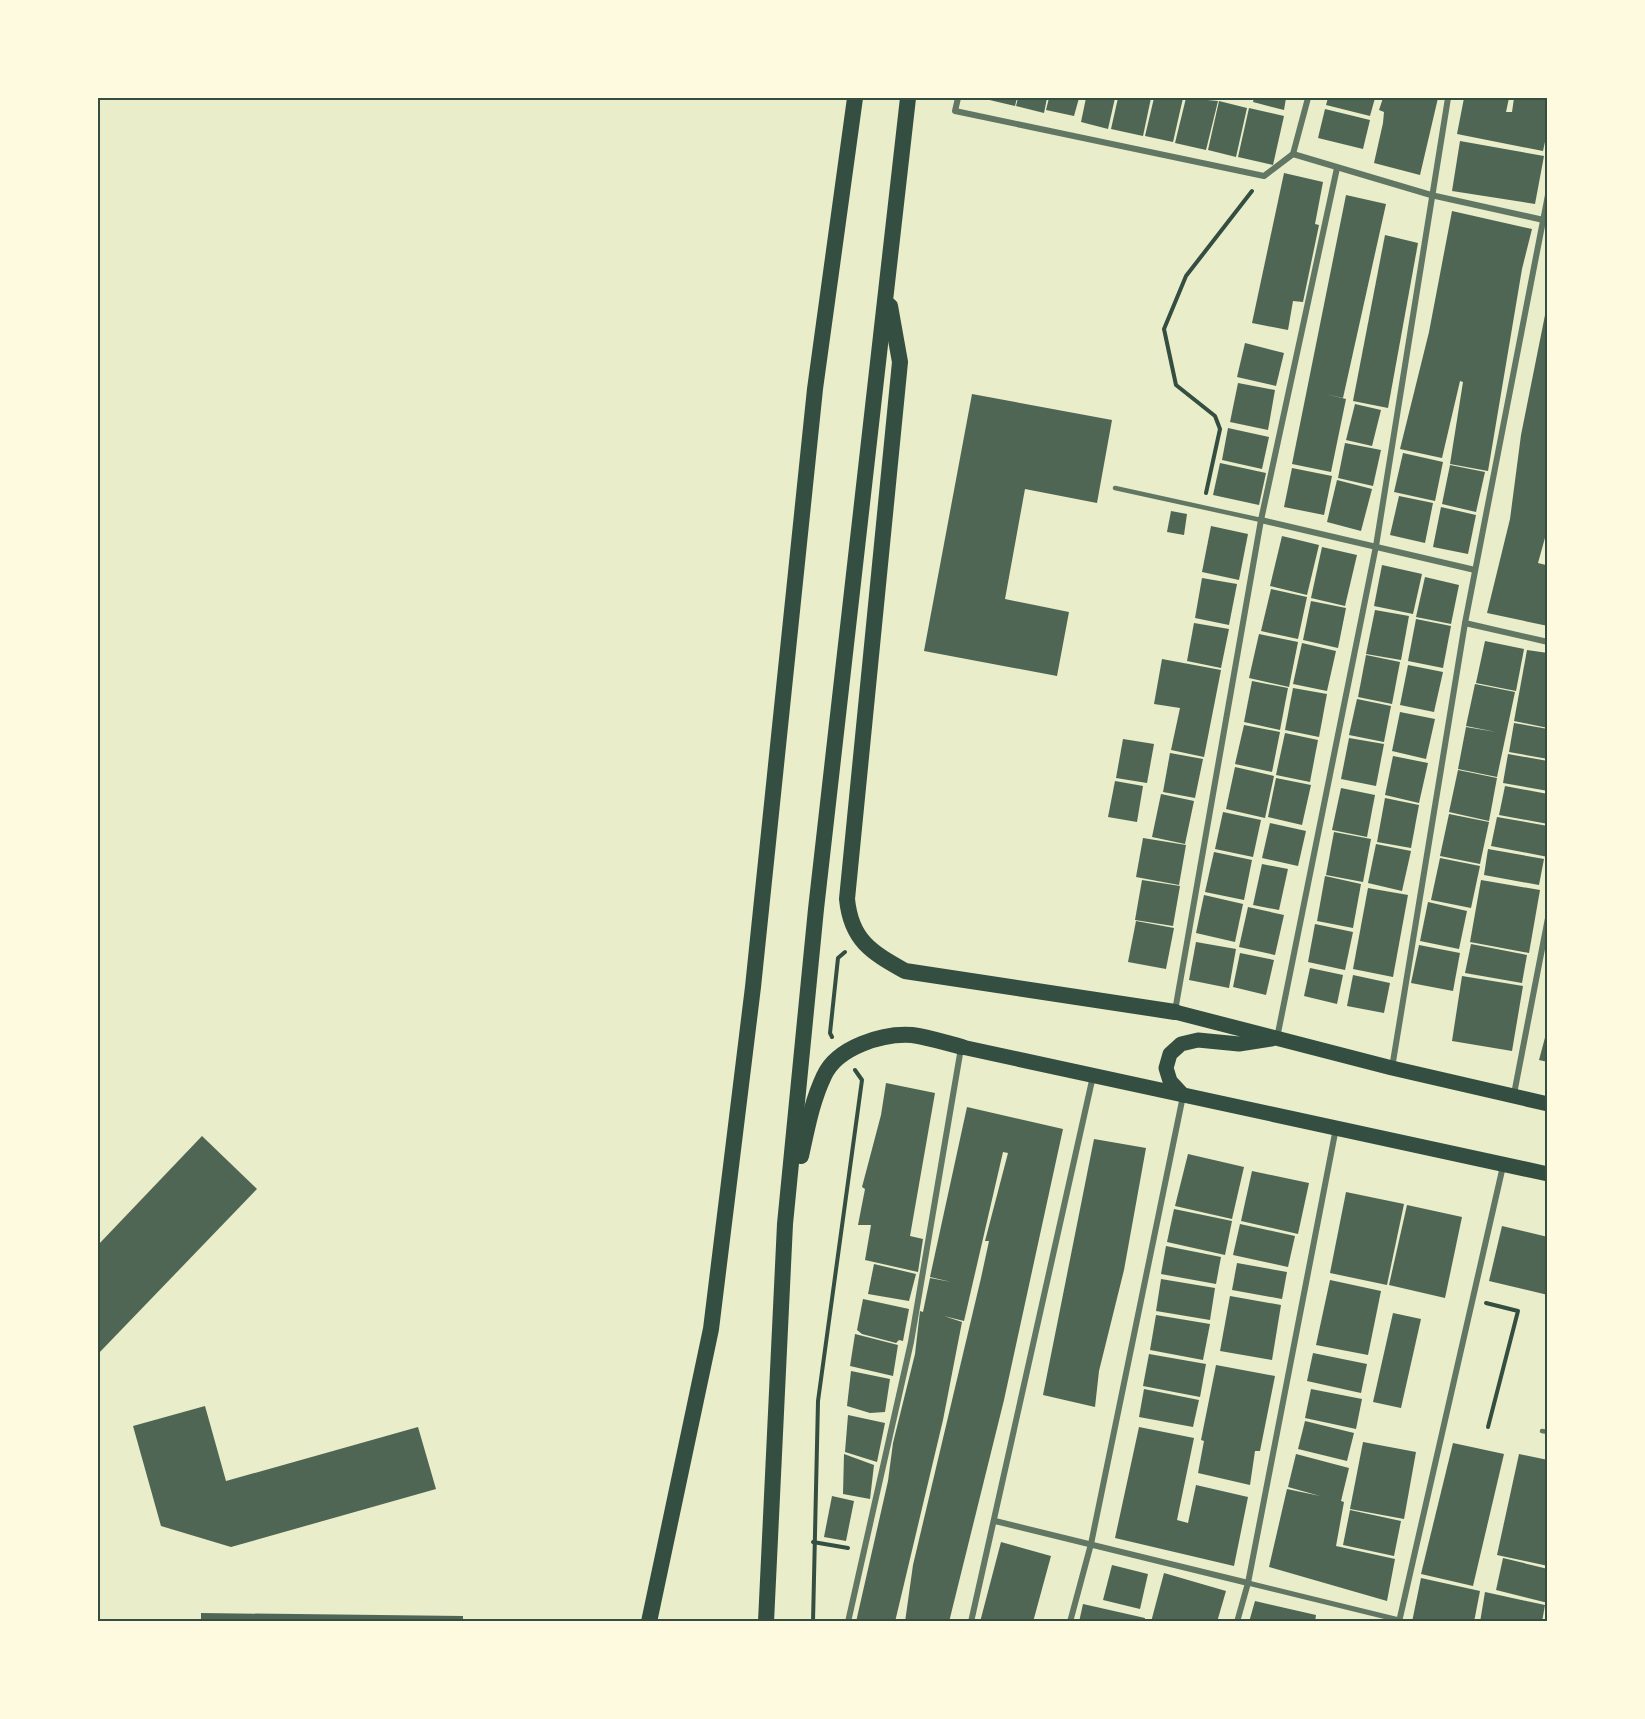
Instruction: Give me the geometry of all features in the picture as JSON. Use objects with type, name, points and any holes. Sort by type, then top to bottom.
[{"type":"highway","points":[[648,1622],[711,1329],[753,987],[815,389],[855,98]]},
{"type":"highway","points":[[766,1622],[785,1224],[816,909],[908,98]]},
{"type":"highway","points":[[887,291],[900,362],[847,899],[849,921],[860,938],[881,957],[905,970],[1175,1012]]},
{"type":"highway","points":[[785,1224],[810,1115],[824,1074],[843,1054],[862,1044],[893,1036],[913,1035],[962,1047]]},
{"type":"main road","points":[[1175,1012],[1392,1068],[1548,1104]]},
{"type":"main road","points":[[1183,1095],[1170,1081],[1166,1068],[1170,1054],[1181,1044],[1198,1040],[1239,1044],[1277,1038]]},
{"type":"main road","points":[[962,1047],[1336,1126],[1548,1174]]},
{"type":"street","points":[[958,98],[955,111],[1264,176],[1293,154],[1308,98]]},
{"type":"street","points":[[1277,1038],[1376,546],[1448,98]]},
{"type":"street","points":[[1293,154],[1431,195],[1545,221]]},
{"type":"street","points":[[1175,1012],[1261,520],[1337,168]]},
{"type":"street","points":[[1392,1068],[1465,623],[1545,221],[1548,195]]},
{"type":"street","points":[[1261,520],[1475,570]]},
{"type":"street","points":[[1465,623],[1548,642]]},
{"type":"street","points":[[1513,1097],[1548,918]]},
{"type":"street","points":[[848,1622],[911,1342],[962,1047]]},
{"type":"street","points":[[971,1622],[1093,1076]]},
{"type":"street","points":[[1070,1622],[1091,1544],[1183,1095]]},
{"type":"street","points":[[1238,1622],[1248,1583],[1336,1126]]},
{"type":"street","points":[[995,1521],[1399,1621],[1503,1165]]},
{"type":"lane","points":[[1115,488],[1261,520]]},
{"type":"path","points":[[1203,508],[1220,429],[1215,416],[1176,385],[1164,329],[1186,276],[1264,176]]},
{"type":"path","points":[[843,1054],[830,1033],[838,958],[860,938]]},
{"type":"path","points":[[813,1622],[813,1542],[818,1401],[862,1080]]},
{"type":"path","points":[[1488,1427],[1518,1311],[1497,1306]]},
{"type":"path","points":[[813,1542],[865,1550]]},
{"type":"building","points":[[981,98],[1017,98],[1015,106]]},
{"type":"building","points":[[1018,98],[1047,98],[1044,113],[1016,106]]},
{"type":"building","points":[[1049,98],[1079,98],[1074,116],[1046,110]]},
{"type":"building","points":[[1086,98],[1115,98],[1108,129],[1081,122]]},
{"type":"building","points":[[1118,98],[1151,98],[1143,136],[1111,129]]},
{"type":"building","points":[[1154,98],[1183,98],[1173,142],[1145,136]]},
{"type":"building","points":[[1186,98],[1218,101],[1206,150],[1175,143]]},
{"type":"building","points":[[1254,98],[1286,98],[1284,110],[1253,102]]},
{"type":"building","points":[[1328,98],[1375,98],[1370,116],[1326,105]]},
{"type":"building","points":[[1383,98],[1438,98],[1420,175],[1374,163],[1383,123],[1384,112],[1379,110]]},
{"type":"building","points":[[1464,98],[1509,98],[1506,112],[1512,112],[1514,98],[1548,98],[1548,128],[1543,151],[1457,134]]},
{"type":"building","points":[[1219,101],[1247,108],[1236,157],[1208,150]]},
{"type":"building","points":[[1249,108],[1284,116],[1273,165],[1238,157]]},
{"type":"building","points":[[1325,109],[1370,120],[1363,149],[1318,138]]},
{"type":"building","points":[[1460,141],[1544,156],[1535,204],[1452,191]]},
{"type":"building","points":[[1284,173],[1323,182],[1315,224],[1319,225],[1303,302],[1293,301],[1288,330],[1252,323]]},
{"type":"building","points":[[1346,195],[1386,204],[1343,398],[1325,394],[1346,399],[1331,472],[1292,464]]},
{"type":"building","points":[[1452,211],[1532,229],[1522,269],[1488,471],[1450,464],[1463,382],[1460,381],[1442,458],[1400,449],[1429,332]]},
{"type":"building","points":[[1385,235],[1418,243],[1388,408],[1353,401]]},
{"type":"building","points":[[1546,310],[1548,527],[1538,563],[1546,565],[1545,573],[1548,574],[1548,626],[1487,613],[1510,519],[1521,435]]},
{"type":"building","points":[[1245,343],[1284,353],[1276,386],[1237,377]]},
{"type":"building","points":[[1238,383],[1275,390],[1268,430],[1230,422]]},
{"type":"building","points":[[972,394],[1112,420],[1097,503],[1025,489],[1005,599],[1069,612],[1057,676],[924,651]]},
{"type":"building","points":[[1355,404],[1381,410],[1372,446],[1346,440]]},
{"type":"building","points":[[1228,428],[1269,437],[1262,469],[1222,460]]},
{"type":"building","points":[[1345,443],[1381,450],[1373,486],[1338,478]]},
{"type":"building","points":[[1403,453],[1443,462],[1435,501],[1394,492]]},
{"type":"building","points":[[1220,463],[1266,473],[1259,505],[1213,495]]},
{"type":"building","points":[[1450,465],[1485,472],[1476,512],[1442,504]]},
{"type":"building","points":[[1292,468],[1332,476],[1324,515],[1284,507]]},
{"type":"building","points":[[1337,480],[1372,489],[1361,531],[1327,522]]},
{"type":"building","points":[[1399,496],[1433,503],[1425,543],[1390,535]]},
{"type":"building","points":[[1441,507],[1476,515],[1468,554],[1433,547]]},
{"type":"building","points":[[1171,511],[1187,514],[1184,535],[1167,532]]},
{"type":"building","points":[[1211,526],[1248,534],[1239,580],[1202,572]]},
{"type":"building","points":[[1282,536],[1319,545],[1307,595],[1270,586]]},
{"type":"building","points":[[1322,547],[1357,555],[1345,606],[1311,598]]},
{"type":"building","points":[[1382,565],[1422,574],[1413,614],[1374,606]]},
{"type":"building","points":[[1425,577],[1459,585],[1451,624],[1416,617]]},
{"type":"building","points":[[1202,578],[1237,584],[1229,625],[1195,618]]},
{"type":"building","points":[[1271,589],[1307,597],[1298,639],[1261,631]]},
{"type":"building","points":[[1311,601],[1346,608],[1338,648],[1303,640]]},
{"type":"building","points":[[1375,610],[1409,616],[1401,660],[1366,654]]},
{"type":"building","points":[[1416,619],[1451,626],[1443,668],[1408,661]]},
{"type":"building","points":[[1194,623],[1229,629],[1221,668],[1187,661]]},
{"type":"building","points":[[1259,634],[1298,642],[1289,687],[1249,678]]},
{"type":"building","points":[[1485,641],[1524,649],[1516,691],[1476,683]]},
{"type":"building","points":[[1302,643],[1336,651],[1327,691],[1293,684]]},
{"type":"building","points":[[1527,650],[1548,653],[1548,728],[1514,721]]},
{"type":"building","points":[[1366,655],[1400,662],[1392,704],[1358,697]]},
{"type":"building","points":[[1162,659],[1221,670],[1204,757],[1171,750],[1180,708],[1154,704]]},
{"type":"building","points":[[1408,665],[1443,672],[1434,712],[1400,705]]},
{"type":"building","points":[[1252,681],[1288,688],[1280,730],[1244,722]]},
{"type":"building","points":[[1475,684],[1515,692],[1497,777],[1458,769],[1466,727],[1496,732],[1466,726]]},
{"type":"building","points":[[1293,688],[1327,694],[1319,737],[1285,730]]},
{"type":"building","points":[[1357,699],[1391,706],[1384,742],[1349,735]]},
{"type":"building","points":[[1400,712],[1435,719],[1426,759],[1392,751]]},
{"type":"building","points":[[1514,723],[1548,729],[1548,759],[1509,752]]},
{"type":"building","points":[[1244,725],[1280,732],[1272,772],[1235,764]]},
{"type":"building","points":[[1285,733],[1318,740],[1310,782],[1276,775]]},
{"type":"building","points":[[1349,738],[1384,744],[1376,786],[1341,779]]},
{"type":"building","points":[[1123,739],[1154,744],[1147,783],[1116,778]]},
{"type":"building","points":[[1170,753],[1203,759],[1195,798],[1163,792]]},
{"type":"building","points":[[1508,754],[1548,761],[1548,791],[1503,783]]},
{"type":"building","points":[[1393,756],[1428,763],[1419,803],[1385,795]]},
{"type":"building","points":[[1235,767],[1274,776],[1265,818],[1226,809]]},
{"type":"building","points":[[1458,770],[1497,778],[1489,821],[1449,812]]},
{"type":"building","points":[[1276,778],[1311,785],[1302,825],[1268,817]]},
{"type":"building","points":[[1115,781],[1143,786],[1137,822],[1108,817]]},
{"type":"building","points":[[1505,786],[1548,794],[1548,824],[1499,815]]},
{"type":"building","points":[[1341,788],[1375,795],[1367,837],[1332,830]]},
{"type":"building","points":[[1161,794],[1194,801],[1185,844],[1152,837]]},
{"type":"building","points":[[1385,798],[1419,805],[1411,848],[1377,842]]},
{"type":"building","points":[[1223,812],[1261,820],[1253,857],[1215,849]]},
{"type":"building","points":[[1449,814],[1489,822],[1480,864],[1440,856]]},
{"type":"building","points":[[1497,817],[1548,826],[1548,857],[1491,846]]},
{"type":"building","points":[[1270,823],[1306,831],[1298,866],[1262,858]]},
{"type":"building","points":[[1334,832],[1371,839],[1363,882],[1326,875]]},
{"type":"building","points":[[1143,838],[1186,845],[1179,885],[1136,877]]},
{"type":"building","points":[[1376,844],[1411,851],[1402,891],[1368,883]]},
{"type":"building","points":[[1488,849],[1544,859],[1539,885],[1484,875]]},
{"type":"building","points":[[1214,852],[1252,860],[1244,900],[1205,892]]},
{"type":"building","points":[[1440,858],[1480,866],[1471,908],[1431,900]]},
{"type":"building","points":[[1262,864],[1288,869],[1279,910],[1253,905]]},
{"type":"building","points":[[1325,876],[1361,884],[1353,928],[1317,921]]},
{"type":"building","points":[[1142,880],[1180,886],[1173,926],[1135,920]]},
{"type":"building","points":[[1481,880],[1540,890],[1529,953],[1470,942]]},
{"type":"building","points":[[1368,888],[1408,895],[1393,977],[1353,969]]},
{"type":"building","points":[[1204,895],[1243,904],[1235,942],[1196,933]]},
{"type":"building","points":[[1428,902],[1467,911],[1459,949],[1420,941]]},
{"type":"building","points":[[1248,907],[1284,915],[1275,955],[1239,947]]},
{"type":"building","points":[[1136,921],[1174,928],[1166,969],[1128,962]]},
{"type":"building","points":[[1315,924],[1353,932],[1345,970],[1308,962]]},
{"type":"building","points":[[1196,942],[1236,949],[1229,988],[1189,980]]},
{"type":"building","points":[[1471,944],[1527,955],[1522,983],[1465,973]]},
{"type":"building","points":[[1419,945],[1460,953],[1453,991],[1411,983]]},
{"type":"building","points":[[1240,953],[1274,960],[1266,995],[1233,987]]},
{"type":"building","points":[[1310,968],[1343,975],[1337,1004],[1304,996]]},
{"type":"building","points":[[1353,975],[1390,983],[1384,1013],[1347,1006]]},
{"type":"building","points":[[1462,976],[1523,986],[1512,1051],[1452,1041]]},
{"type":"building","points":[[1548,1030],[1548,1062],[1539,1060]]},
{"type":"building","points":[[886,1083],[935,1093],[910,1236],[923,1239],[918,1272],[865,1260],[871,1225],[858,1225],[865,1189],[862,1187],[881,1115]]},
{"type":"building","points":[[967,1107],[1063,1129],[1004,1400],[949,1622],[905,1622],[913,1565],[981,1278],[989,1241],[985,1241],[1008,1153],[1003,1152],[964,1321],[944,1316],[962,1322],[943,1420],[895,1622],[856,1622],[888,1481],[893,1443],[915,1354],[920,1311],[923,1312],[930,1278],[951,1282],[930,1277]]},
{"type":"building","points":[[202,1136],[257,1189],[98,1354],[98,1245]]},
{"type":"building","points":[[1094,1139],[1146,1148],[1124,1270],[1099,1371],[1095,1407],[1043,1395]]},
{"type":"building","points":[[1188,1154],[1244,1167],[1232,1219],[1175,1206]]},
{"type":"building","points":[[1252,1171],[1309,1183],[1298,1234],[1241,1221]]},
{"type":"building","points":[[1346,1192],[1404,1204],[1387,1285],[1330,1273]]},
{"type":"building","points":[[1407,1205],[1462,1217],[1445,1298],[1389,1285]]},
{"type":"building","points":[[1174,1209],[1232,1221],[1225,1255],[1167,1242]]},
{"type":"building","points":[[1240,1224],[1295,1236],[1288,1267],[1233,1255]]},
{"type":"building","points":[[1502,1226],[1548,1237],[1548,1295],[1489,1281]]},
{"type":"building","points":[[1166,1246],[1221,1257],[1216,1284],[1161,1274]]},
{"type":"building","points":[[1237,1263],[1287,1272],[1282,1299],[1232,1290]]},
{"type":"building","points":[[874,1264],[916,1274],[909,1301],[868,1294]]},
{"type":"building","points":[[1161,1279],[1215,1288],[1210,1320],[1156,1311]]},
{"type":"building","points":[[1330,1280],[1381,1291],[1368,1355],[1316,1345]]},
{"type":"building","points":[[1230,1296],[1281,1305],[1272,1360],[1220,1351]]},
{"type":"building","points":[[863,1299],[909,1309],[903,1341],[899,1340],[896,1343],[862,1334],[857,1330]]},
{"type":"building","points":[[1393,1313],[1421,1319],[1401,1408],[1373,1402]]},
{"type":"building","points":[[1156,1315],[1210,1324],[1203,1360],[1150,1350]]},
{"type":"building","points":[[855,1334],[898,1345],[893,1376],[850,1366]]},
{"type":"building","points":[[1313,1353],[1367,1364],[1361,1393],[1307,1381]]},
{"type":"building","points":[[1149,1354],[1206,1364],[1200,1397],[1143,1386]]},
{"type":"building","points":[[1216,1365],[1275,1376],[1260,1451],[1255,1451],[1250,1485],[1198,1473],[1204,1441],[1201,1440]]},
{"type":"building","points":[[851,1371],[890,1379],[885,1412],[870,1413],[847,1406]]},
{"type":"building","points":[[1144,1389],[1199,1400],[1193,1427],[1139,1417]]},
{"type":"building","points":[[1311,1389],[1362,1399],[1356,1429],[1305,1418]]},
{"type":"building","points":[[205,1406],[226,1481],[418,1427],[436,1489],[231,1547],[161,1526],[133,1426]]},
{"type":"building","points":[[848,1415],[885,1423],[877,1462],[845,1452]]},
{"type":"building","points":[[1305,1421],[1354,1433],[1347,1461],[1298,1449]]},
{"type":"building","points":[[1139,1427],[1194,1438],[1177,1520],[1188,1523],[1196,1485],[1248,1497],[1234,1566],[1115,1538]]},
{"type":"building","points":[[1363,1442],[1416,1452],[1404,1519],[1350,1509]]},
{"type":"building","points":[[1453,1443],[1504,1454],[1473,1586],[1421,1574]]},
{"type":"building","points":[[844,1454],[874,1465],[870,1499],[843,1494]]},
{"type":"building","points":[[1296,1454],[1349,1468],[1341,1501],[1344,1502],[1336,1546],[1395,1559],[1387,1601],[1269,1567],[1287,1489],[1320,1496],[1288,1487]]},
{"type":"building","points":[[1519,1454],[1548,1460],[1548,1566],[1497,1555]]},
{"type":"building","points":[[832,1496],[854,1501],[846,1541],[824,1537]]},
{"type":"building","points":[[1350,1510],[1401,1521],[1394,1556],[1343,1545]]},
{"type":"building","points":[[1001,1542],[1051,1556],[1033,1622],[980,1622]]},
{"type":"building","points":[[1503,1558],[1548,1569],[1548,1603],[1496,1590]]},
{"type":"building","points":[[1112,1565],[1148,1574],[1140,1609],[1103,1600]]},
{"type":"building","points":[[1164,1573],[1226,1591],[1217,1622],[1151,1622]]},
{"type":"building","points":[[1421,1578],[1480,1591],[1474,1622],[1412,1622]]},
{"type":"building","points":[[1485,1592],[1545,1605],[1542,1622],[1480,1622]]},
{"type":"building","points":[[1255,1601],[1316,1615],[1315,1622],[1249,1622]]},
{"type":"building","points":[[1083,1604],[1145,1618],[1144,1622],[1079,1622]]},
{"type":"building","points":[[201,1613],[463,1616],[463,1622],[201,1622]]}]
